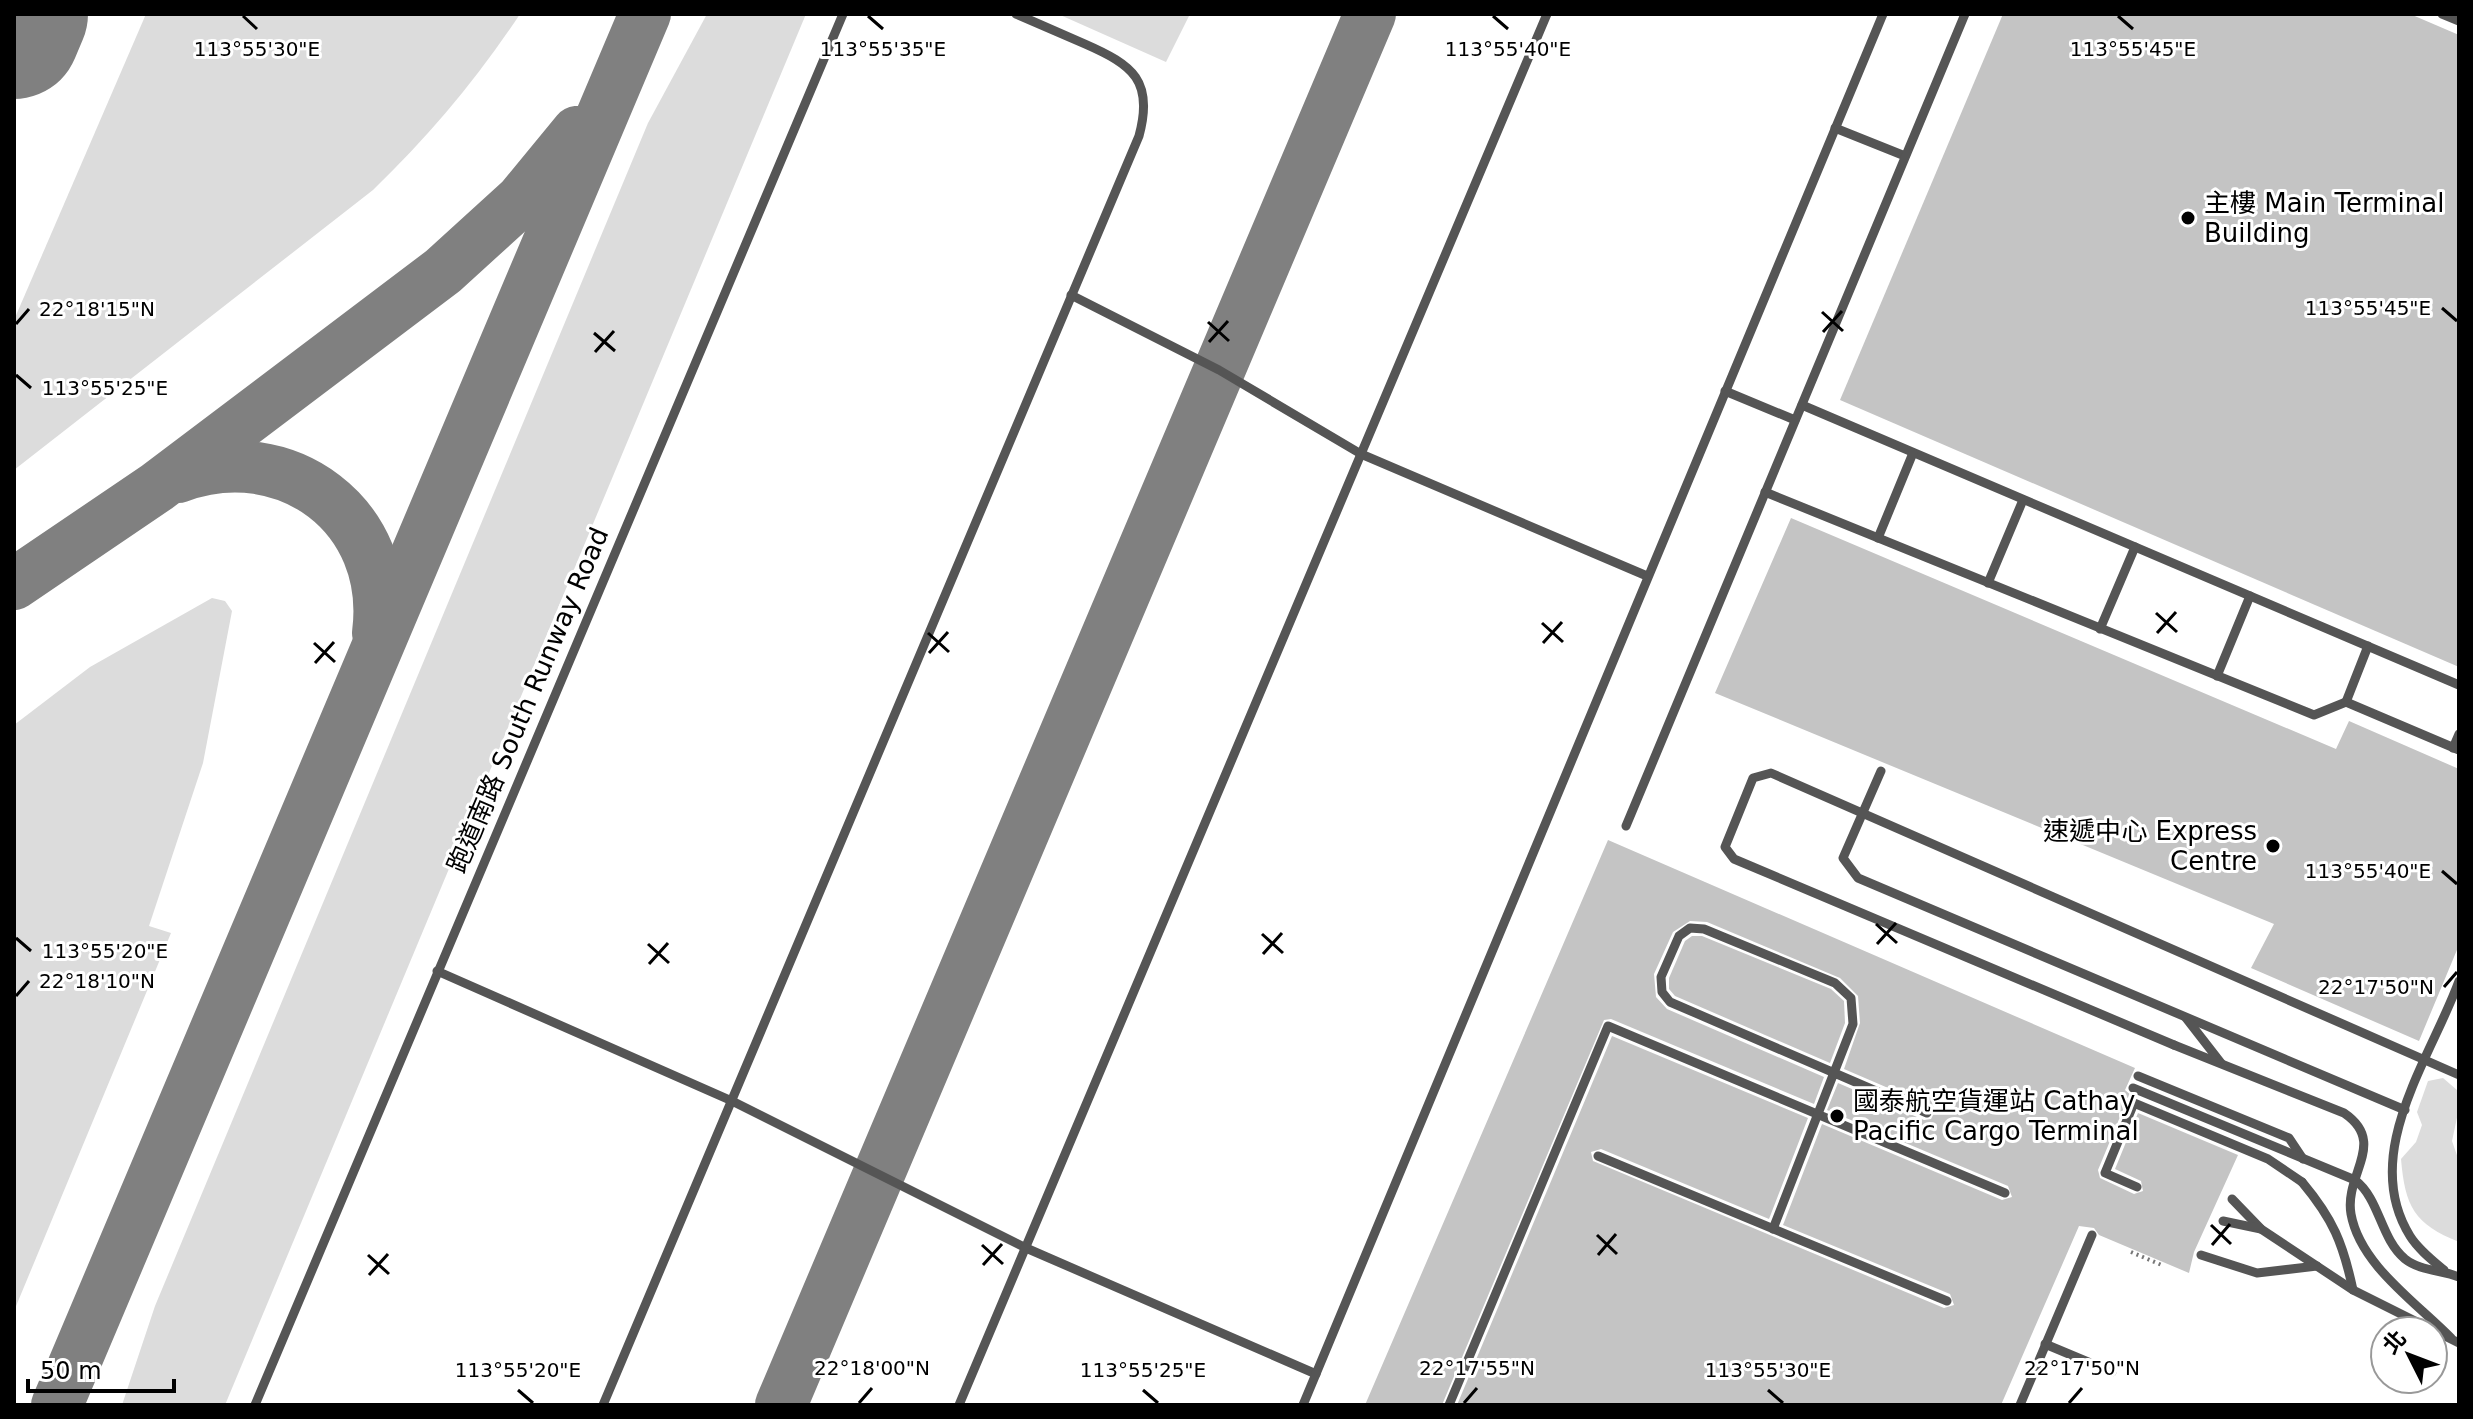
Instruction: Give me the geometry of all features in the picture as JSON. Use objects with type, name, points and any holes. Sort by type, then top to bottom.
[{"type":"lane","name":"跑道南路 South Runway Road","points":[[255,1405],[843,14]]},
{"type":"lane","points":[[603,1405],[1139,136],[1146,110],[1143,90],[1134,73],[1120,59],[1016,14]]},
{"type":"lane","points":[[959,1405],[1547,14]]},
{"type":"lane","points":[[1303,1405],[1883,14]]},
{"type":"lane","points":[[1626,826],[1965,14]]},
{"type":"lane","points":[[2442,14],[2459,21]]},
{"type":"lane","points":[[1835,128],[1905,156]]},
{"type":"lane","points":[[1071,295],[1219,370],[1361,454],[1647,576]]},
{"type":"lane","points":[[1725,391],[1795,420]]},
{"type":"lane","points":[[1802,405],[2459,685]]},
{"type":"lane","points":[[1878,538],[1913,453]]},
{"type":"lane","points":[[1765,492],[2314,715],[2346,702],[2456,749],[2459,734]]},
{"type":"lane","points":[[1988,583],[2023,500]]},
{"type":"lane","points":[[2100,629],[2135,547]]},
{"type":"lane","points":[[2217,676],[2250,596]]},
{"type":"lane","points":[[2346,702],[2368,646]]},
{"type":"lane","points":[[1881,771],[1843,858],[1858,878],[2405,1110]]},
{"type":"lane","points":[[2455,1340],[2378,1266],[2364,1245],[2351,1215],[2355,1180],[2366,1144],[2357,1122],[2344,1113],[2222,1065],[1734,859],[1725,847],[1753,778],[1771,773],[2459,1075]]},
{"type":"lane","points":[[1773,1229],[1825,1097],[1830,1082],[1836,1068],[1848,1038],[1853,1024],[1851,998],[1835,983],[1704,929],[1690,928],[1679,936],[1661,977],[1662,992],[1670,1002],[1821,1069],[1834,1074],[1847,1080],[1861,1085],[1913,1108],[1927,1113]]},
{"type":"lane","points":[[437,971],[732,1101],[1026,1248],[1316,1374]]},
{"type":"lane","points":[[2445,1271],[2411,1238],[2399,1214],[2391,1160],[2405,1110],[2457,993],[2459,981]]},
{"type":"lane","points":[[2183,1015],[2222,1065]]},
{"type":"lane","points":[[1449,1405],[1608,1026],[2005,1193]]},
{"type":"lane","points":[[2138,1076],[2289,1138],[2303,1159]]},
{"type":"lane","points":[[2133,1088],[2355,1180],[2369,1196],[2380,1225],[2399,1252],[2418,1266],[2459,1277]]},
{"type":"lane","points":[[2137,1187],[2105,1173],[2134,1103],[2268,1159],[2302,1182],[2330,1215],[2344,1246],[2353,1290]]},
{"type":"lane","points":[[1598,1156],[1947,1301]]},
{"type":"lane","points":[[2232,1199],[2261,1229],[2353,1290],[2455,1340]]},
{"type":"lane","points":[[2223,1221],[2261,1229]]},
{"type":"lane","points":[[2020,1405],[2092,1235]]},
{"type":"lane","points":[[2201,1255],[2257,1273],[2317,1266]]},
{"type":"lane","points":[[2045,1344],[2112,1372]]},
{"type":"path","points":[[2131,1252],[2164,1266]]},
{"type":"shaded area","points":[[146,14],[520,14],[451,106],[373,190],[14,470],[14,320]]},
{"type":"shaded area","points":[[707,14],[806,14],[225,1405],[122,1405],[155,1306],[648,123]]},
{"type":"shaded area","points":[[1058,14],[1190,14],[1166,62]]},
{"type":"shaded area","points":[[212,598],[225,601],[232,611],[203,763],[149,926],[171,933],[14,1311],[14,725],[90,667]]},
{"type":"shaded area","points":[[2443,1078],[2457,1090],[2458,1113],[2452,1141],[2459,1161],[2459,1242],[2432,1228],[2415,1211],[2405,1189],[2401,1159],[2416,1142],[2422,1125],[2417,1112],[2428,1081]]},
{"type":"building","name":"主樓 Main Terminal Building","points":[[2003,14],[2410,14],[2459,35],[2459,667],[1840,400]]},
{"type":"building","name":"速遞中心 Express Centre","points":[[1791,518],[2336,749],[2349,721],[2459,769],[2459,945],[2419,1041],[2251,968],[2274,924],[1715,693]]},
{"type":"building","name":"國泰航空貨運站 Cathay Pacific Cargo Terminal","points":[[1608,840],[2135,1068],[2125,1090],[2132,1096],[2127,1100],[2098,1170],[2100,1178],[2134,1194],[2143,1191],[2141,1181],[2115,1169],[2138,1113],[2238,1155],[2194,1252],[2189,1273],[2099,1235],[2094,1228],[2079,1226],[2001,1405],[1457,1405],[1612,1036],[1808,1118],[1769,1219],[1601,1149],[1591,1152],[1593,1161],[1944,1308],[1954,1305],[1950,1294],[1783,1225],[1822,1124],[2002,1200],[2012,1197],[2008,1186],[1827,1110],[1838,1083],[1924,1120],[1931,1119],[1934,1113],[1930,1106],[1844,1069],[1860,1023],[1858,996],[1840,978],[1707,922],[1690,921],[1673,932],[1654,974],[1656,997],[1667,1009],[1824,1077],[1814,1104],[1611,1019],[1604,1020],[1442,1405],[1365,1405]]},
{"type":"building","points":[[1692,936],[1702,936],[1831,989],[1844,1001],[1845,1023],[1830,1063],[1675,996],[1669,989],[1669,978],[1685,941]]},
{"type":"taxiway","points":[[57,1405],[645,14]]},
{"type":"taxiway","points":[[781,1405],[1370,14]]},
{"type":"taxiway","points":[[14,584],[157,487],[443,271],[521,200],[577,132]]},
{"type":"taxiway","points":[[178,477],[218,467],[257,468],[293,478],[324,496],[350,522],[368,554],[378,591],[378,633]]},
{"type":"runway","points":[[14,33],[22,14]]},
{"type":"place","name":"主樓 Main Terminal Building","points":[[2188,218]]},
{"type":"place","name":"速遞中心 Express Centre","points":[[2273,846]]},
{"type":"place","name":"國泰航空貨運站 Cathay Pacific Cargo Terminal","points":[[1837,1116]]}]
